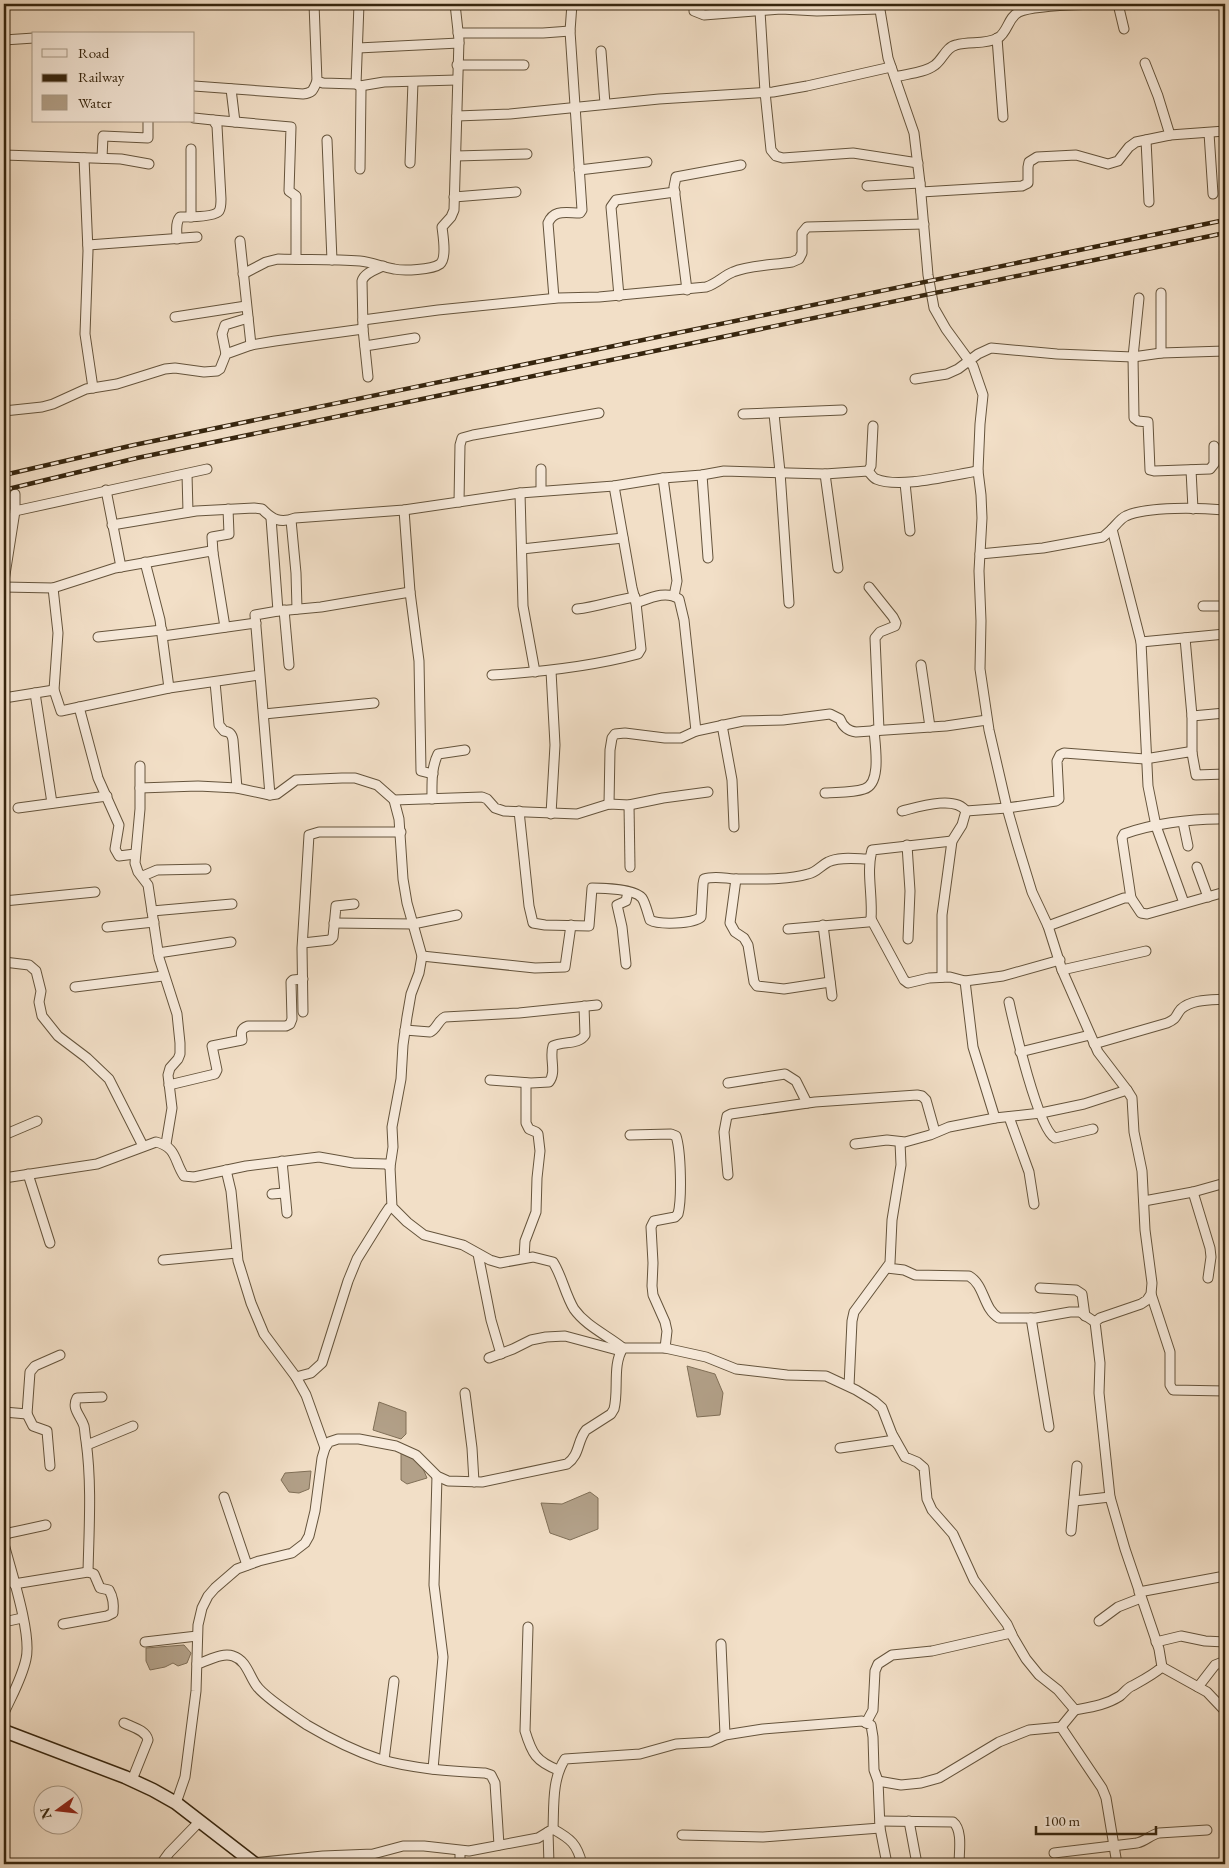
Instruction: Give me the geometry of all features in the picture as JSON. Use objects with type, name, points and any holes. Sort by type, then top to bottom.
[{"type":"main road","points":[[4,1731],[132,1780],[176,1802],[255,1863]]},
{"type":"street","points":[[195,86],[311,93],[317,81],[314,4]]},
{"type":"street","points":[[359,4],[360,169]]},
{"type":"street","points":[[243,274],[266,262],[278,259],[359,261],[407,270],[430,268],[439,265],[443,260],[442,227],[451,217],[454,210],[459,44],[455,4]]},
{"type":"street","points":[[554,298],[548,224],[550,217],[556,213],[580,213],[582,210],[570,31],[572,4]]},
{"type":"street","points":[[694,4],[694,11],[704,15],[781,9],[817,12],[879,7],[891,67],[914,133],[928,274],[934,308],[979,378],[983,394],[978,471],[982,518],[979,571],[980,669],[988,720],[1007,808],[1032,892],[1048,926],[1062,970],[1092,1039],[1106,1065],[1132,1098],[1134,1132],[1142,1171],[1145,1230],[1152,1283],[1151,1294],[1170,1352],[1170,1385],[1173,1390],[1225,1391]]},
{"type":"street","points":[[894,77],[934,66],[950,47],[956,44],[989,42],[997,38],[1003,34],[1013,16],[1020,12],[1049,5],[1095,4]]},
{"type":"street","points":[[1118,4],[1124,29]]},
{"type":"street","points":[[760,11],[771,150],[776,156],[800,158],[853,153],[918,163]]},
{"type":"street","points":[[458,33],[543,33],[570,31]]},
{"type":"street","points":[[4,40],[32,38]]},
{"type":"street","points":[[997,38],[1003,117]]},
{"type":"street","points":[[358,48],[459,44]]},
{"type":"street","points":[[601,51],[605,104]]},
{"type":"street","points":[[1145,63],[1170,135]]},
{"type":"street","points":[[458,65],[524,65]]},
{"type":"street","points":[[458,116],[510,114],[605,104],[765,92],[808,86],[891,67]]},
{"type":"street","points":[[317,81],[358,85],[384,82],[458,80]]},
{"type":"street","points":[[410,162],[413,82]]},
{"type":"street","points":[[231,89],[235,122]]},
{"type":"street","points":[[195,118],[291,127],[289,190],[296,196],[296,259]]},
{"type":"street","points":[[177,239],[178,220],[180,217],[211,215],[217,213],[220,209],[217,126],[213,120]]},
{"type":"street","points":[[102,158],[103,136],[148,138],[148,122]]},
{"type":"street","points":[[867,186],[920,188],[1022,186],[1028,183],[1028,167],[1030,162],[1037,157],[1076,155],[1108,164],[1118,161],[1129,147],[1136,142],[1170,135],[1225,131]]},
{"type":"street","points":[[1209,133],[1213,194]]},
{"type":"street","points":[[328,140],[332,260]]},
{"type":"street","points":[[1146,140],[1149,202]]},
{"type":"street","points":[[191,149],[191,217]]},
{"type":"street","points":[[456,156],[527,154]]},
{"type":"street","points":[[4,155],[121,158],[149,164]]},
{"type":"street","points":[[84,158],[88,244],[85,334],[93,388]]},
{"type":"street","points":[[579,170],[646,162]]},
{"type":"street","points":[[687,290],[675,192],[676,177],[741,165]]},
{"type":"street","points":[[454,197],[516,192]]},
{"type":"street","points":[[619,296],[611,206],[616,200],[675,192]]},
{"type":"street","points":[[226,354],[251,345],[438,310],[554,298],[619,296],[706,288],[740,269],[792,262],[799,259],[802,252],[802,233],[807,226],[924,224]]},
{"type":"street","points":[[88,244],[197,238]]},
{"type":"street","points":[[240,241],[251,345]]},
{"type":"street","points":[[368,377],[363,324],[363,277],[383,266]]},
{"type":"street","points":[[1161,292],[1161,353]]},
{"type":"street","points":[[1139,298],[1133,356],[1134,418],[1138,421],[1148,422],[1150,470],[1213,468],[1214,446]]},
{"type":"street","points":[[175,317],[246,306]]},
{"type":"street","points":[[4,411],[42,407],[86,389],[117,384],[164,370],[175,368],[204,372],[217,371],[220,369],[226,354],[222,334],[225,325],[248,318]]},
{"type":"street","points":[[365,346],[416,338]]},
{"type":"street","points":[[915,379],[947,374],[991,348],[1057,354],[1133,356],[1225,351]]},
{"type":"street","points":[[743,414],[842,410]]},
{"type":"street","points":[[460,502],[460,445],[462,438],[472,434],[599,412]]},
{"type":"street","points":[[774,414],[789,603]]},
{"type":"street","points":[[868,471],[871,466],[873,426]]},
{"type":"street","points":[[541,469],[541,490]]},
{"type":"street","points":[[15,511],[106,490],[207,470]]},
{"type":"street","points":[[1191,470],[1194,509]]},
{"type":"street","points":[[112,525],[188,512],[262,508],[271,518],[291,520],[295,518],[404,510],[541,490],[614,486],[724,471],[824,474],[868,471]]},
{"type":"street","points":[[868,471],[874,478],[887,482],[905,483],[978,471]]},
{"type":"street","points":[[187,474],[188,512]]},
{"type":"street","points":[[824,474],[838,568]]},
{"type":"street","points":[[702,475],[708,558]]},
{"type":"street","points":[[662,478],[677,581],[674,596]]},
{"type":"street","points":[[905,483],[910,531]]},
{"type":"street","points":[[492,675],[551,671],[618,660],[638,654],[641,649],[635,600],[614,486]]},
{"type":"street","points":[[106,490],[121,567]]},
{"type":"street","points":[[520,493],[523,606],[535,672]]},
{"type":"street","points":[[4,581],[15,511],[15,494]]},
{"type":"street","points":[[225,627],[212,536],[229,534],[228,509]]},
{"type":"street","points":[[980,554],[1052,546],[1103,536],[1124,516],[1135,513],[1166,509],[1225,510]]},
{"type":"street","points":[[404,510],[410,592],[419,661],[421,772],[433,774]]},
{"type":"street","points":[[271,518],[289,665]]},
{"type":"street","points":[[291,520],[297,609]]},
{"type":"street","points":[[1112,529],[1141,642],[1148,786],[1156,826],[1184,903]]},
{"type":"street","points":[[522,549],[623,538]]},
{"type":"street","points":[[4,587],[53,588],[121,567],[204,551],[214,553]]},
{"type":"street","points":[[145,562],[162,633],[169,688]]},
{"type":"street","points":[[825,793],[864,789],[871,786],[874,781],[876,767],[875,638],[880,632],[894,626],[896,623],[869,587]]},
{"type":"street","points":[[53,588],[58,633],[54,690],[61,711],[169,688],[259,675]]},
{"type":"street","points":[[270,796],[255,615],[321,607],[410,592]]},
{"type":"street","points":[[577,609],[597,607],[614,600],[635,600],[666,594],[679,599],[684,620],[696,731]]},
{"type":"street","points":[[1203,606],[1225,606]]},
{"type":"street","points":[[98,637],[162,633],[256,623]]},
{"type":"street","points":[[1141,642],[1225,634]]},
{"type":"street","points":[[1185,638],[1192,716],[1192,752],[1196,775],[1225,774]]},
{"type":"street","points":[[920,665],[930,727]]},
{"type":"street","points":[[551,671],[556,744],[551,814]]},
{"type":"street","points":[[215,682],[219,725],[224,731],[232,735],[237,788]]},
{"type":"street","points":[[4,698],[54,690]]},
{"type":"street","points":[[35,693],[52,803]]},
{"type":"street","points":[[264,714],[374,703]]},
{"type":"street","points":[[79,707],[98,778],[119,825],[116,853],[119,856],[135,854]]},
{"type":"street","points":[[1192,716],[1225,713]]},
{"type":"street","points":[[609,804],[610,750],[612,738],[615,734],[625,733],[681,738],[696,731],[744,721],[783,720],[830,714],[840,719],[842,725],[850,731],[930,727],[988,720]]},
{"type":"street","points":[[722,726],[732,780],[734,827]]},
{"type":"street","points":[[432,798],[433,774],[438,754],[465,750]]},
{"type":"street","points":[[966,811],[1056,802],[1059,800],[1057,761],[1060,755],[1064,753],[1146,758],[1192,752]]},
{"type":"street","points":[[140,766],[135,862],[138,872],[143,876],[148,885],[158,953],[163,976],[177,1014],[180,1043],[178,1059],[170,1068],[168,1075],[172,1108],[166,1144]]},
{"type":"street","points":[[140,788],[198,786],[237,788],[270,796],[277,794],[296,780],[355,778],[377,785],[394,800],[400,819],[404,888],[422,956],[419,973],[411,994],[405,1030],[401,1079],[392,1127],[393,1147],[390,1166],[392,1207],[424,1235],[464,1245],[478,1254],[500,1263],[533,1257],[553,1262],[574,1308],[583,1319],[622,1350]]},
{"type":"street","points":[[394,800],[482,796],[495,808],[504,811],[577,814],[609,804],[629,806],[663,798],[708,792]]},
{"type":"street","points":[[18,808],[107,796]]},
{"type":"street","points":[[902,811],[929,804],[952,803],[961,805],[966,811]]},
{"type":"street","points":[[629,806],[630,867]]},
{"type":"street","points":[[519,811],[533,922],[545,925],[589,926],[592,888],[614,888],[641,896],[650,920],[654,922],[680,923],[697,921],[700,917],[704,879],[710,877],[736,879],[780,878],[807,875],[817,871],[827,862],[870,859]]},
{"type":"street","points":[[942,977],[942,915],[952,841],[962,825],[966,811]]},
{"type":"street","points":[[1218,820],[1204,819],[1156,826],[1124,834],[1122,838],[1132,898],[1141,913],[1147,914],[1225,892]]},
{"type":"street","points":[[1182,822],[1188,846]]},
{"type":"street","points":[[304,1012],[303,943],[309,835],[319,832],[401,832]]},
{"type":"street","points":[[952,841],[872,850],[870,859],[871,919],[904,980],[908,983],[929,978],[950,977],[964,981],[1003,976],[1060,960]]},
{"type":"street","points":[[907,845],[910,891],[908,939]]},
{"type":"street","points":[[1196,867],[1208,897]]},
{"type":"street","points":[[143,876],[157,870],[206,869]]},
{"type":"street","points":[[736,879],[730,923],[735,932],[744,938],[748,944],[754,982],[757,986],[760,988],[784,989],[830,982]]},
{"type":"street","points":[[4,901],[95,892]]},
{"type":"street","points":[[626,964],[617,905],[626,901],[628,892]]},
{"type":"street","points":[[1048,926],[1124,898],[1132,898]]},
{"type":"street","points":[[152,911],[232,904]]},
{"type":"street","points":[[303,943],[330,940],[333,937],[336,906],[354,904]]},
{"type":"street","points":[[334,924],[413,924],[457,915]]},
{"type":"street","points":[[788,929],[864,923],[871,919]]},
{"type":"street","points":[[107,927],[154,922]]},
{"type":"street","points":[[422,956],[535,968],[565,967],[571,925]]},
{"type":"street","points":[[823,925],[832,996]]},
{"type":"street","points":[[158,953],[231,942]]},
{"type":"street","points":[[1062,970],[1146,950]]},
{"type":"street","points":[[4,963],[29,965],[36,971],[41,991],[39,1002],[42,1016],[58,1036],[87,1058],[109,1079],[143,1146]]},
{"type":"street","points":[[75,987],[163,976]]},
{"type":"street","points":[[169,1085],[215,1074],[217,1070],[212,1046],[242,1040],[241,1030],[243,1028],[248,1026],[286,1026],[290,1024],[292,1019],[291,982],[303,979]]},
{"type":"street","points":[[964,981],[972,1047],[995,1118]]},
{"type":"street","points":[[1020,1052],[1167,1023],[1176,1019],[1181,1010],[1199,1001],[1225,999]]},
{"type":"street","points":[[1009,1002],[1020,1052],[1041,1114],[1051,1136],[1055,1138],[1092,1129]]},
{"type":"street","points":[[405,1030],[430,1032],[445,1017],[519,1013],[597,1005]]},
{"type":"street","points":[[490,1080],[544,1084],[551,1080],[553,1076],[552,1046],[583,1039],[586,1027],[584,1006]]},
{"type":"street","points":[[728,1082],[785,1074],[796,1081],[807,1103]]},
{"type":"street","points":[[524,1258],[526,1241],[536,1212],[536,1178],[540,1151],[538,1134],[529,1129],[526,1123],[526,1083]]},
{"type":"street","points":[[855,1144],[887,1140],[900,1142],[930,1135],[949,1127],[995,1118],[1041,1114],[1084,1104],[1127,1090]]},
{"type":"street","points":[[728,1175],[724,1132],[727,1116],[731,1114],[807,1103],[922,1096],[926,1100],[935,1132]]},
{"type":"street","points":[[1009,1117],[1029,1172],[1034,1204]]},
{"type":"street","points":[[4,1135],[37,1121]]},
{"type":"street","points":[[630,1135],[671,1134],[676,1136],[678,1142],[680,1175],[678,1214],[675,1217],[654,1221],[651,1227],[653,1295],[665,1322],[667,1331],[665,1348]]},
{"type":"street","points":[[4,1178],[97,1164],[156,1142],[166,1144],[171,1149],[184,1176],[319,1157],[353,1163],[386,1164],[390,1166]]},
{"type":"street","points":[[849,1386],[854,1312],[877,1278],[887,1268],[890,1257],[893,1211],[901,1165],[900,1142]]},
{"type":"street","points":[[282,1161],[287,1213]]},
{"type":"street","points":[[226,1170],[231,1191],[237,1253],[252,1304],[264,1334],[296,1377],[312,1408],[325,1448]]},
{"type":"street","points":[[28,1174],[50,1243]]},
{"type":"street","points":[[1144,1201],[1224,1186]]},
{"type":"street","points":[[1193,1192],[1210,1248],[1211,1257],[1208,1278]]},
{"type":"street","points":[[272,1194],[284,1193]]},
{"type":"street","points":[[296,1377],[310,1373],[322,1363],[341,1300],[357,1259],[389,1208],[392,1207]]},
{"type":"street","points":[[163,1260],[237,1253]]},
{"type":"street","points":[[478,1254],[491,1320],[501,1354]]},
{"type":"street","points":[[887,1268],[904,1270],[915,1275],[969,1276],[975,1280],[994,1316],[1003,1319],[1031,1318],[1080,1312],[1095,1322]]},
{"type":"street","points":[[1040,1288],[1076,1290],[1082,1294],[1085,1316]]},
{"type":"street","points":[[1095,1322],[1100,1318],[1141,1304],[1151,1294]]},
{"type":"street","points":[[1031,1318],[1049,1427]]},
{"type":"street","points":[[1095,1322],[1100,1363],[1099,1393],[1110,1497],[1156,1642],[1162,1667],[1206,1692],[1225,1711]]},
{"type":"street","points":[[490,1358],[513,1350],[531,1340],[565,1336],[622,1350],[665,1348],[706,1357],[736,1369],[787,1375],[826,1376],[866,1395],[882,1408],[895,1440],[905,1457],[917,1462],[924,1468],[927,1499],[932,1510],[953,1534],[974,1580],[1007,1624],[1026,1659],[1039,1676],[1058,1690],[1075,1710]]},
{"type":"street","points":[[176,1802],[185,1777],[196,1691],[197,1636],[202,1608],[208,1596],[225,1579],[247,1564],[292,1553],[305,1543],[309,1536],[315,1511],[325,1448],[329,1442],[338,1439],[359,1438],[407,1450],[416,1455],[437,1476],[448,1480],[474,1482],[492,1480],[560,1466],[573,1460],[586,1430],[611,1414],[614,1409],[622,1350]]},
{"type":"street","points":[[50,1466],[47,1431],[33,1426],[27,1414],[30,1372],[35,1366],[60,1355]]},
{"type":"street","points":[[465,1393],[474,1482]]},
{"type":"street","points":[[88,1572],[89,1515],[86,1445],[84,1427],[76,1411],[75,1402],[77,1398],[102,1397]]},
{"type":"street","points":[[4,1412],[27,1414]]},
{"type":"street","points":[[86,1445],[133,1426]]},
{"type":"street","points":[[840,1448],[895,1440]]},
{"type":"street","points":[[1071,1531],[1077,1466]]},
{"type":"street","points":[[433,1769],[443,1657],[434,1585],[437,1476]]},
{"type":"street","points":[[1074,1501],[1110,1497]]},
{"type":"street","points":[[224,1498],[247,1564]]},
{"type":"street","points":[[4,1713],[22,1674],[27,1658],[28,1641],[4,1538],[9,1533],[46,1525]]},
{"type":"street","points":[[4,1588],[88,1572],[94,1574],[100,1588],[108,1590],[111,1594],[114,1607],[113,1613],[107,1616],[63,1624]]},
{"type":"street","points":[[1099,1621],[1140,1595],[1225,1576]]},
{"type":"street","points":[[4,1622],[22,1618]]},
{"type":"street","points":[[528,1628],[525,1731],[537,1759],[543,1764],[558,1770]]},
{"type":"street","points":[[866,1723],[873,1710],[875,1671],[878,1664],[892,1655],[932,1650],[1011,1633]]},
{"type":"street","points":[[145,1642],[197,1636]]},
{"type":"street","points":[[1156,1642],[1181,1636],[1205,1641],[1225,1642]]},
{"type":"street","points":[[721,1644],[725,1735]]},
{"type":"street","points":[[197,1664],[227,1655],[235,1656],[241,1660],[256,1686],[264,1695],[306,1724],[367,1755],[433,1769],[485,1773],[494,1778],[499,1844]]},
{"type":"street","points":[[1198,1687],[1215,1665],[1225,1661]]},
{"type":"street","points":[[878,1781],[901,1785],[939,1778],[999,1742],[1029,1730],[1061,1727],[1075,1710],[1099,1706],[1110,1701],[1120,1696],[1130,1686],[1144,1680],[1162,1667]]},
{"type":"street","points":[[384,1760],[394,1681]]},
{"type":"street","points":[[549,1864],[555,1787],[558,1770],[565,1759],[640,1754],[676,1744],[710,1742],[725,1735],[763,1729],[862,1721],[871,1725],[874,1770],[878,1781],[880,1825],[887,1864]]},
{"type":"street","points":[[124,1723],[144,1732],[148,1740],[132,1780]]},
{"type":"street","points":[[1061,1727],[1102,1788],[1106,1798],[1116,1864]]},
{"type":"street","points":[[161,1864],[200,1820]]},
{"type":"street","points":[[909,1821],[917,1864]]},
{"type":"street","points":[[682,1835],[763,1837],[909,1821],[946,1821],[956,1824],[958,1829],[959,1864]]},
{"type":"street","points":[[255,1863],[323,1856],[373,1854],[402,1846],[424,1846],[469,1851],[538,1838],[551,1830]]},
{"type":"street","points":[[551,1830],[574,1843],[582,1864]]},
{"type":"street","points":[[1054,1853],[1146,1841],[1159,1832],[1207,1830]]},
{"type":"street","points":[[460,1851],[460,1864]]},
{"type":"water","points":[[687,1366],[715,1374],[723,1393],[720,1415],[697,1417]]},
{"type":"water","points":[[379,1402],[406,1412],[406,1434],[401,1439],[373,1430]]},
{"type":"water","points":[[401,1451],[421,1464],[427,1478],[407,1484],[401,1480]]},
{"type":"water","points":[[311,1471],[309,1489],[299,1493],[289,1492],[281,1480],[285,1473]]},
{"type":"water","points":[[590,1492],[598,1498],[598,1529],[570,1540],[550,1533],[541,1503],[562,1504]]},
{"type":"water","points":[[184,1645],[191,1653],[187,1663],[178,1666],[173,1663],[150,1670],[146,1661],[146,1648]]},
{"type":"railway","points":[[4,475],[134,445],[1225,220]]},
{"type":"railway","points":[[4,490],[137,458],[1225,233]]}]
